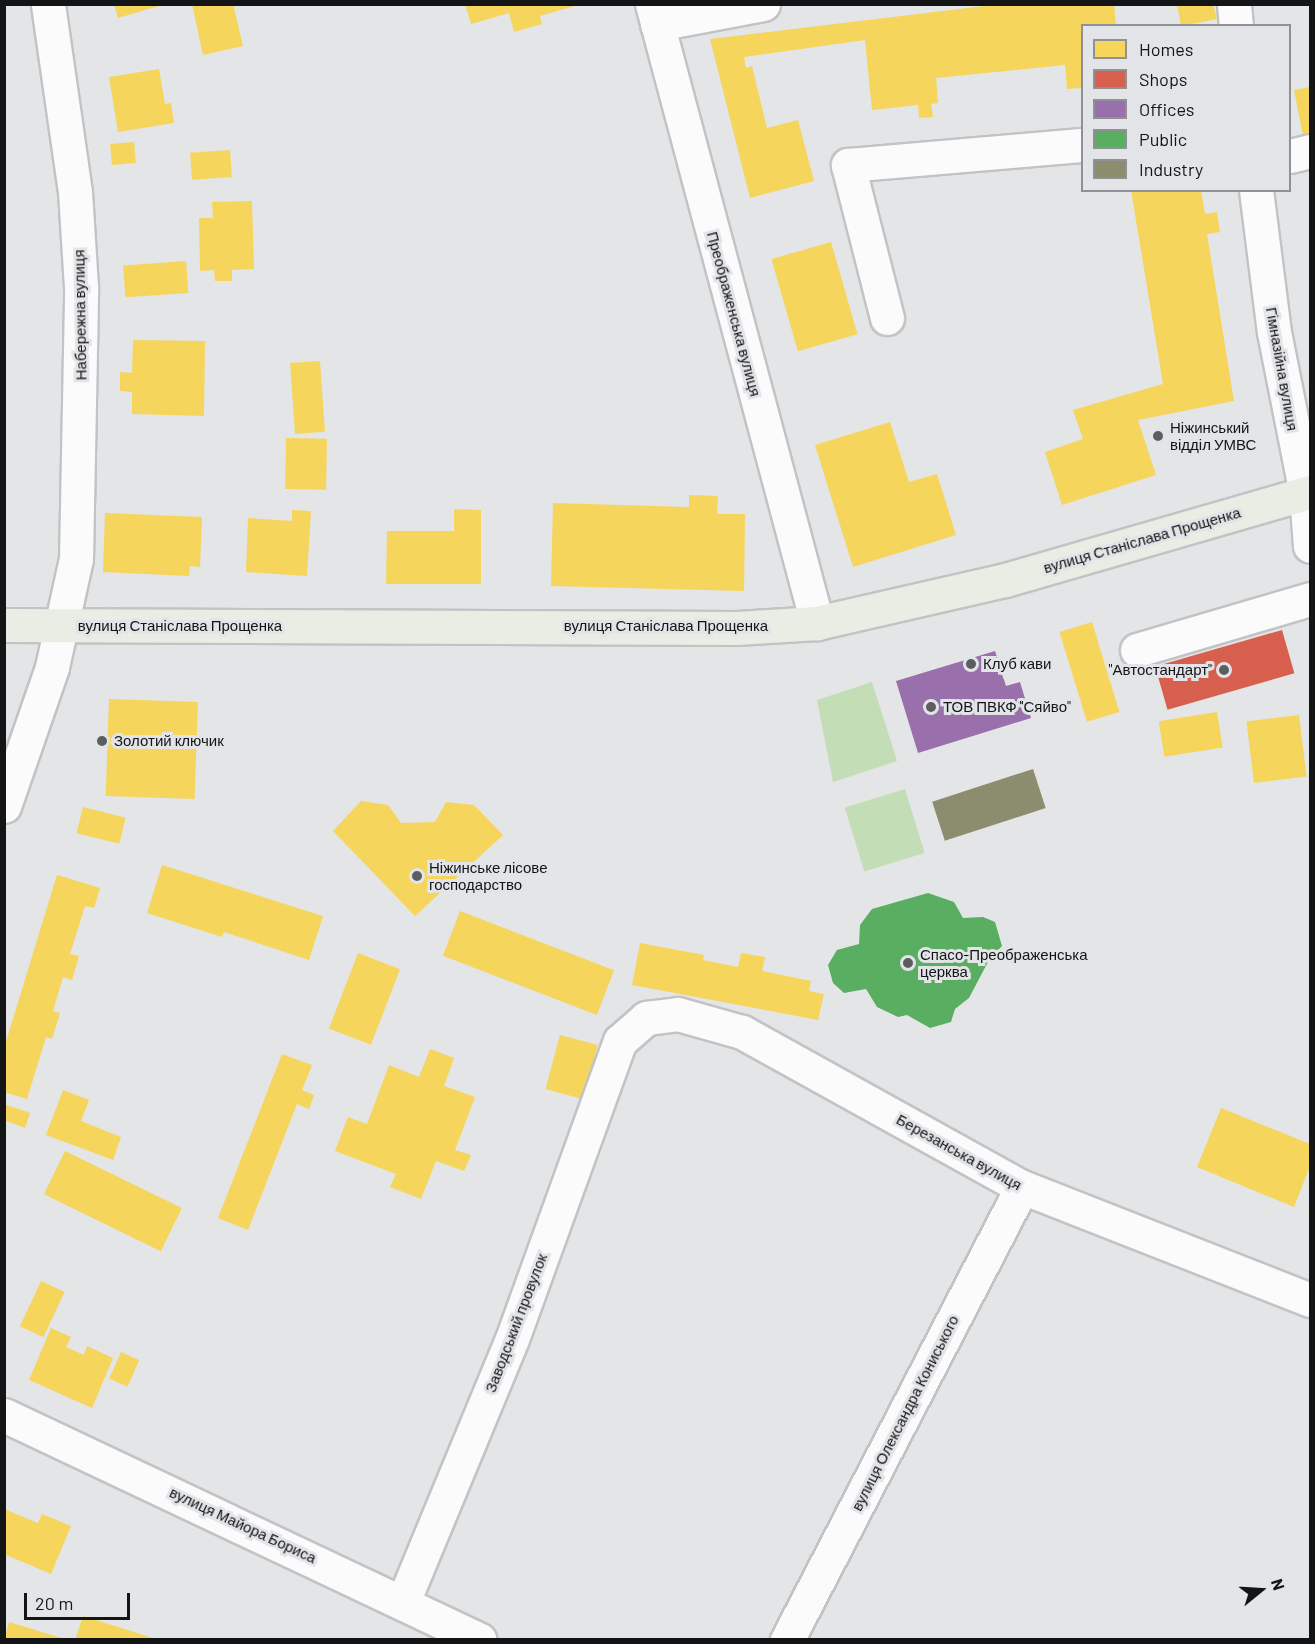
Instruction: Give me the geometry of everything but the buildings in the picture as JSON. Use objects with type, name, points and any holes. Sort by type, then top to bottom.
[{"type":"main road","name":"вулиця Станіслава Прощенка","points":[[4,626],[736,628],[817,623],[1005,580],[1308,492]]},
{"type":"street","name":"Набережна вулиця","points":[[4,806],[63,626],[76,559],[81,287],[75,192],[48,4]]},
{"type":"street","points":[[655,14],[763,4]]},
{"type":"street","points":[[1234,4],[1236,24]]},
{"type":"street","name":"Преображенська вулиця","points":[[655,14],[817,623]]},
{"type":"street","points":[[887,318],[848,165],[1081,145]]},
{"type":"street","points":[[1291,156],[1311,151]]},
{"type":"street","name":"Гімназійна вулиця","points":[[1256,192],[1274,332],[1308,492],[1311,546]]},
{"type":"street","points":[[1137,650],[1311,598]]},
{"type":"street","name":"Березанська вулиця","points":[[620,1041],[646,1018],[678,1014],[742,1032],[1022,1187],[1311,1300]]},
{"type":"street","name":"Заводський провулок","points":[[403,1602],[512,1339],[620,1041]]},
{"type":"street","name":"вулиця Олександра Кониського","points":[[787,1640],[1022,1187]]},
{"type":"street","name":"вулиця Майора Бориса","points":[[4,1415],[480,1640]]},
{"type":"green space","points":[[872,682],[897,761],[833,782],[817,700]]},
{"type":"green space","points":[[905,789],[925,853],[864,871],[845,807]]},
{"type":"place","name":"Ніжинський відділ УМВС","points":[[1158,436]]},
{"type":"place","name":"Клуб кави","points":[[971,664]]},
{"type":"place","name":"\"Автостандарт\"","points":[[1224,670]]},
{"type":"place","name":"ТОВ ПВКФ \"Сяйво\"","points":[[931,707]]},
{"type":"place","name":"Золотий ключик","points":[[102,741]]},
{"type":"place","name":"Ніжинське лісове господарство","points":[[417,876]]},
{"type":"place","name":"Спасо-Преображенська церква","points":[[908,963]]}]
